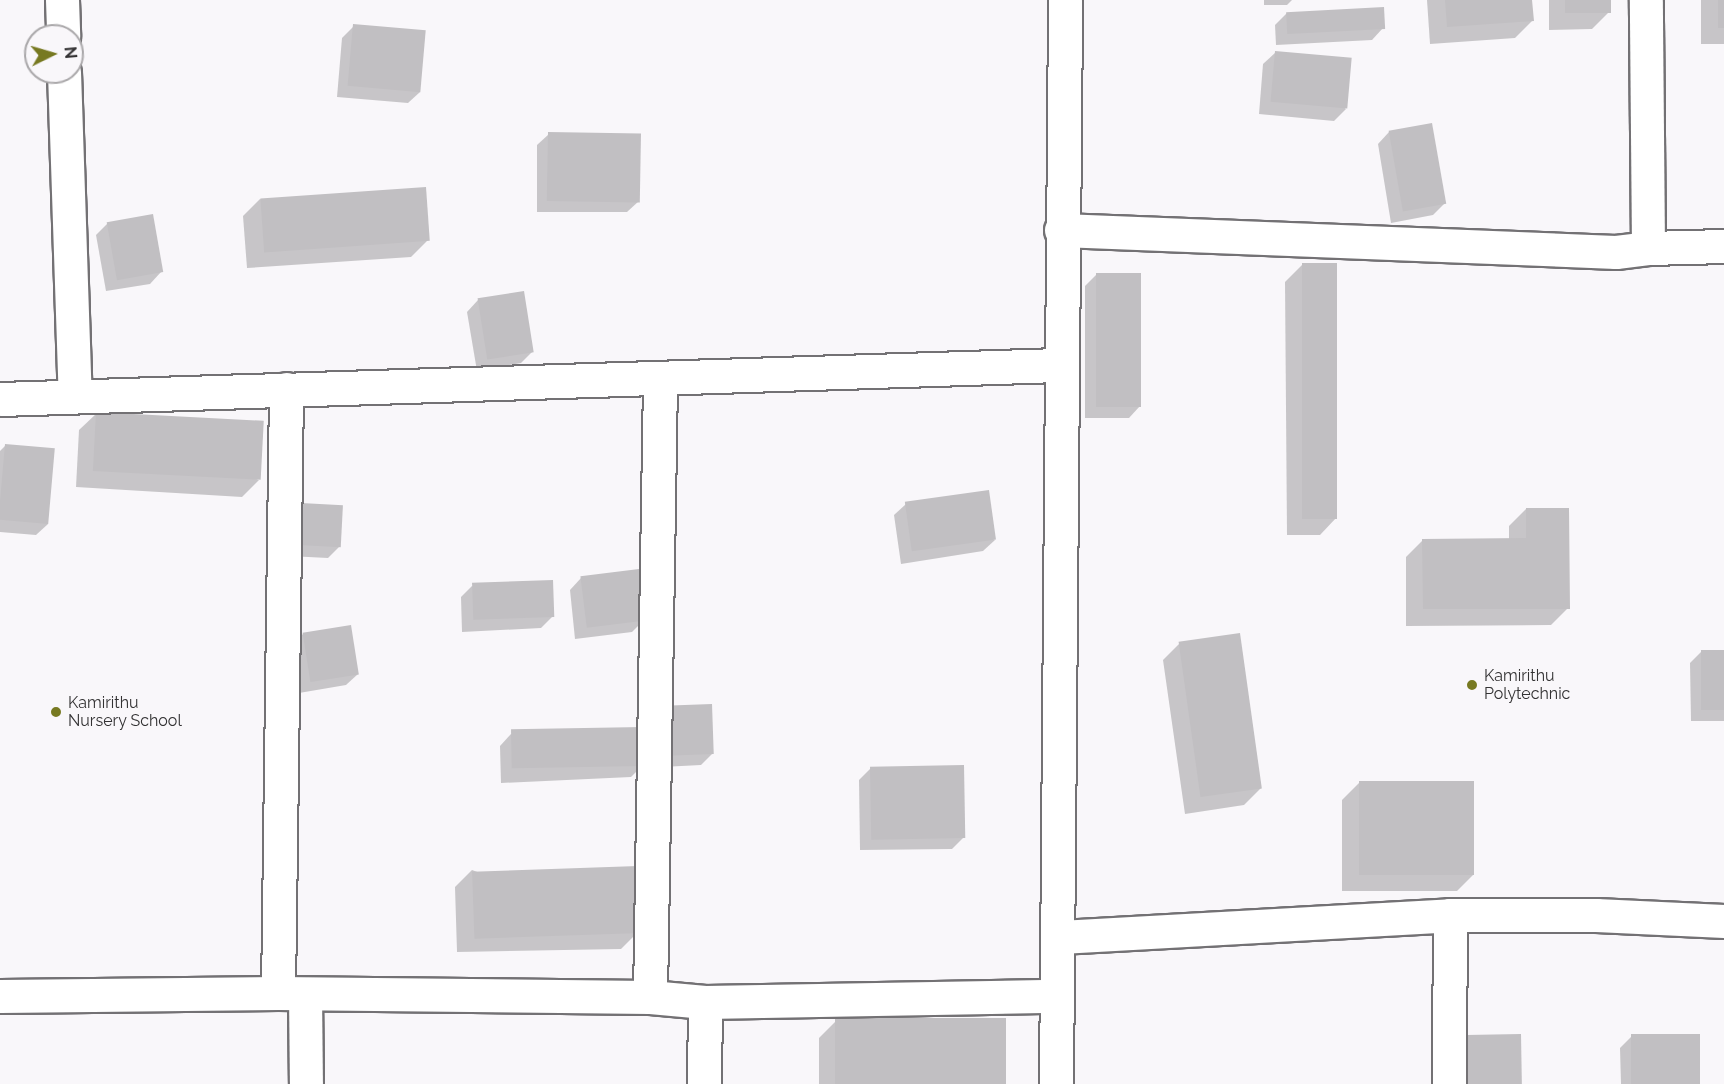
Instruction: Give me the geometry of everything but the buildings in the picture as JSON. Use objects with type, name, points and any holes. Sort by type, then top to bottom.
[{"type":"street","points":[[62,0],[63,24]]},
{"type":"street","points":[[1056,1084],[1060,937],[1060,364],[1065,0]]},
{"type":"street","points":[[1646,0],[1648,248]]},
{"type":"street","points":[[64,84],[75,396]]},
{"type":"street","points":[[1061,230],[1616,252],[1648,248],[1724,246]]},
{"type":"street","points":[[0,399],[660,380],[1060,364]]},
{"type":"street","points":[[650,997],[660,380]]},
{"type":"street","points":[[286,389],[292,993],[306,1084]]},
{"type":"street","points":[[1060,937],[1449,915],[1584,915],[1724,921]]},
{"type":"street","points":[[1449,915],[1449,1084]]},
{"type":"street","points":[[0,996],[292,993],[650,997],[705,1002],[1057,996]]},
{"type":"street","points":[[704,1084],[705,1002]]},
{"type":"place","name":"Kamirithu Polytechnic","points":[[1472,685]]},
{"type":"place","name":"Kamirithu Nursery School","points":[[56,712]]}]
